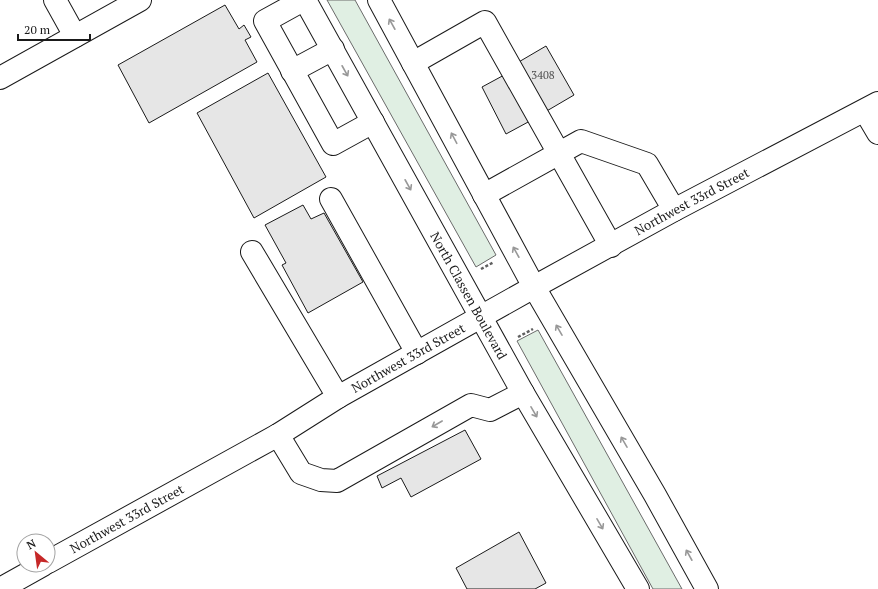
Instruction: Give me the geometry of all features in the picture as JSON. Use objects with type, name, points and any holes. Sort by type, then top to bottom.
[{"type":"main road","points":[[55,0],[75,36]]},
{"type":"main road","points":[[0,78],[140,0]]},
{"type":"main road","points":[[304,0],[264,21],[332,144],[373,122]]},
{"type":"main road","name":"North Classen Boulevard","points":[[304,0],[333,49],[523,393],[638,589]]},
{"type":"main road","points":[[379,0],[534,287],[655,495],[707,589]]},
{"type":"main road","points":[[413,62],[485,22],[611,246]]},
{"type":"main road","points":[[292,71],[333,49]]},
{"type":"main road","points":[[872,107],[878,133]]},
{"type":"main road","name":"Northwest 33rd Street","points":[[56,558],[278,435],[338,398],[481,316],[611,246],[674,210],[872,107]]},
{"type":"main road","points":[[484,195],[581,141],[648,164],[674,210]]},
{"type":"main road","points":[[331,198],[417,353]]},
{"type":"main road","points":[[252,252],[338,398]]},
{"type":"main road","points":[[278,435],[301,473],[321,480],[337,481],[471,405],[490,410],[523,393]]},
{"type":"main road","points":[[0,589],[29,573]]},
{"type":"path","points":[[478,271],[498,260]]},
{"type":"path","points":[[517,337],[534,328]]},
{"type":"green space","points":[[327,0],[355,0],[496,255],[476,267]]},
{"type":"green space","points":[[538,330],[682,589],[653,589],[517,341]]},
{"type":"building","points":[[225,5],[239,29],[244,25],[251,37],[245,40],[257,62],[149,123],[118,65]]},
{"type":"building","points":[[546,46],[574,95],[545,112],[517,63]]},
{"type":"building","points":[[268,73],[326,177],[254,218],[197,113]]},
{"type":"building","points":[[506,74],[530,121],[506,134],[482,87]]},
{"type":"building","points":[[303,205],[311,219],[324,213],[363,282],[308,313],[282,265],[286,263],[265,225]]},
{"type":"building","points":[[465,430],[481,459],[411,497],[401,478],[382,488],[377,476]]},
{"type":"building","points":[[519,532],[546,583],[535,589],[467,589],[456,568]]}]
